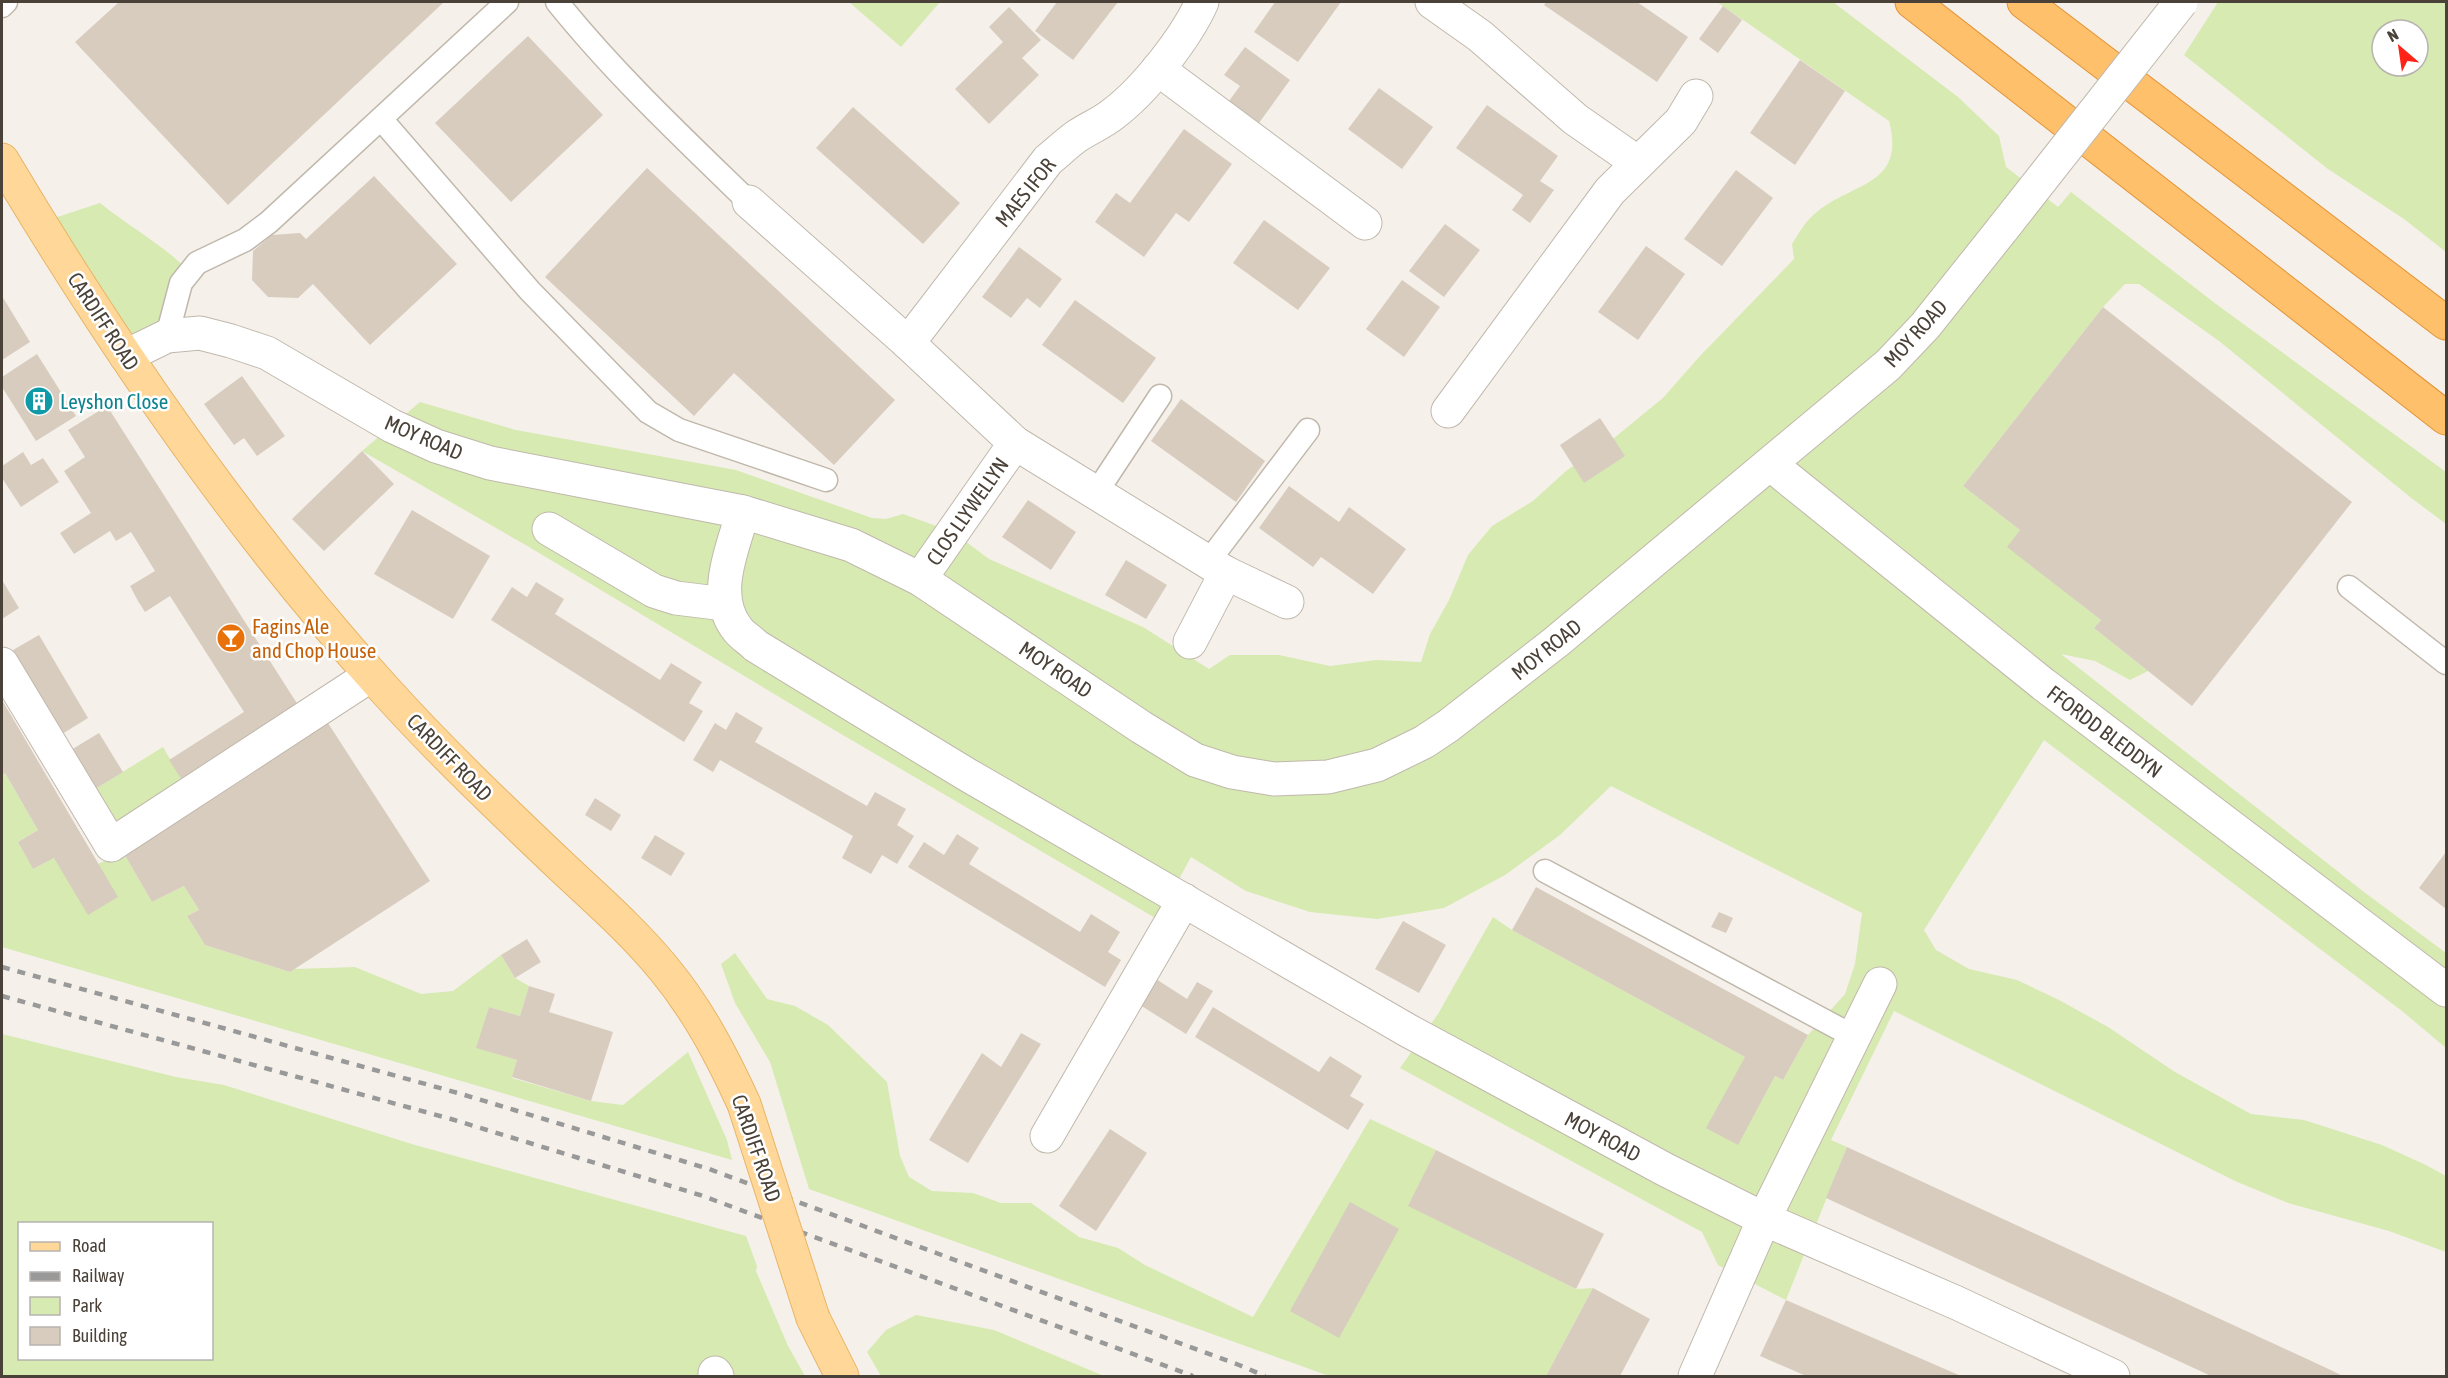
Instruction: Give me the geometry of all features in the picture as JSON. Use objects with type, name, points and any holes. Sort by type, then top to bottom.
[{"type":"highway","points":[[1912,2],[2446,418]]},
{"type":"highway","points":[[2024,2],[2446,322]]},
{"type":"main road","name":"CARDIFF ROAD","points":[[2,160],[39,223],[126,356],[203,465],[293,585],[371,675],[477,787],[624,927],[663,968],[705,1028],[721,1054],[744,1104],[813,1318],[842,1377]]},
{"type":"street","name":"MAES IFOR","points":[[908,343],[1048,160],[1076,136],[1113,115],[1158,69],[1196,15],[1202,2]]},
{"type":"street","points":[[1432,2],[1480,36],[1575,119],[1638,163]]},
{"type":"street","name":"MOY ROAD","points":[[126,356],[167,336],[200,333],[231,341],[267,353],[392,426],[436,446],[490,463],[743,512],[851,545],[920,579],[1141,727],[1195,760],[1232,772],[1274,779],[1328,777],[1377,765],[1424,742],[1448,726],[1556,642],[1888,365],[1925,326],[2181,2]]},
{"type":"street","points":[[1158,69],[1365,224]]},
{"type":"street","points":[[1448,411],[1610,191],[1681,121],[1696,96]]},
{"type":"street","points":[[749,202],[908,343],[1015,443],[1217,567],[1287,602]]},
{"type":"street","name":"CLOS LLYWELLYN","points":[[920,579],[1015,443]]},
{"type":"street","name":"FFORDD BLEDDYN","points":[[1770,464],[2043,684],[2446,990]]},
{"type":"street","name":"MOY ROAD","points":[[743,512],[725,576],[725,604],[737,629],[756,646],[966,774],[1418,1035],[1666,1170],[1764,1219],[1957,1303],[2113,1377]]},
{"type":"street","points":[[549,529],[654,591],[676,598],[725,604]]},
{"type":"street","points":[[1190,642],[1217,567]]},
{"type":"street","points":[[2,664],[111,844],[371,675]]},
{"type":"street","points":[[1047,1136],[1184,900]]},
{"type":"street","points":[[1695,1377],[1764,1219],[1880,984]]},
{"type":"lane","points":[[2,6],[6,2]]},
{"type":"lane","points":[[167,336],[181,283],[197,263],[245,240],[269,222],[507,2]]},
{"type":"lane","points":[[557,2],[589,42],[639,95],[749,202]]},
{"type":"lane","points":[[381,119],[530,291],[648,412],[679,430],[826,480]]},
{"type":"lane","points":[[1096,493],[1160,396]]},
{"type":"lane","points":[[1217,567],[1308,430]]},
{"type":"lane","points":[[2349,587],[2446,663]]},
{"type":"lane","points":[[1545,871],[1853,1036]]},
{"type":"green space","points":[[849,2],[940,2],[901,47]]},
{"type":"green space","points":[[1717,2],[1833,2],[1958,97],[1999,136],[2006,167],[2058,207],[2071,192],[2216,304],[2446,472],[2446,524],[2219,341],[2139,284],[2125,284],[2103,307],[1963,486],[2020,530],[2008,547],[2101,620],[2094,628],[2148,671],[2130,680],[2095,661],[2061,654],[2364,892],[2446,953],[2446,1048],[2402,1011],[2044,740],[1924,930],[1936,950],[1969,969],[2017,980],[2059,1000],[2108,1027],[2175,1072],[2251,1114],[2304,1120],[2382,1145],[2446,1176],[2446,1252],[2389,1231],[2288,1203],[2235,1181],[1894,1011],[1831,1140],[1847,1147],[1786,1300],[1718,1265],[1702,1232],[1400,1068],[1438,1014],[1493,917],[1512,930],[1745,1057],[1738,1144],[1775,1076],[1783,1080],[1808,1035],[1845,994],[1855,964],[1862,913],[1611,786],[1560,835],[1505,875],[1444,908],[1377,919],[1310,912],[1246,891],[1191,857],[1157,919],[836,731],[529,547],[362,451],[420,402],[516,430],[736,470],[872,518],[886,519],[903,514],[953,532],[989,559],[1143,627],[1209,669],[1230,655],[1279,655],[1330,666],[1376,660],[1421,662],[1430,634],[1449,600],[1468,555],[1492,526],[1533,501],[1566,471],[1614,438],[1663,398],[1699,357],[1794,259],[1792,244],[1810,218],[1832,201],[1873,179],[1883,170],[1890,158],[1892,142],[1889,121]]},
{"type":"green space","points":[[2218,2],[2446,2],[2446,252],[2404,219],[2328,169],[2184,55]]},
{"type":"green space","points":[[100,203],[169,253],[190,272],[172,309],[126,356],[39,223]]},
{"type":"green space","points":[[163,747],[182,780],[114,823],[95,789]]},
{"type":"green space","points":[[5,773],[38,830],[18,842],[33,869],[54,858],[98,864],[123,852],[152,902],[184,886],[199,910],[187,916],[205,945],[290,972],[294,969],[355,967],[421,994],[453,991],[501,955],[515,978],[529,986],[520,1016],[489,1007],[477,1048],[517,1060],[512,1078],[591,1101],[623,1105],[688,1052],[727,1140],[732,1160],[2,947],[2,775]]},
{"type":"green space","points":[[735,953],[767,999],[795,1006],[828,1025],[887,1082],[900,1156],[909,1177],[932,1191],[973,1193],[1001,1203],[1031,1203],[1079,1237],[1118,1248],[1145,1265],[1253,1317],[1370,1119],[1436,1150],[1409,1206],[1576,1289],[1593,1288],[1546,1376],[1329,1376],[809,1189],[770,1062],[735,1003],[721,964]]},
{"type":"green space","points":[[2,1034],[176,1077],[224,1085],[415,1145],[746,1236],[757,1266],[756,1271],[788,1346],[805,1376],[2,1376]]},
{"type":"green space","points":[[916,1315],[994,1330],[1104,1376],[881,1376],[867,1352],[886,1330]]},
{"type":"building","points":[[119,2],[444,2],[228,205],[75,42]]},
{"type":"building","points":[[1057,2],[1118,2],[1073,60],[1035,31]]},
{"type":"building","points":[[1275,2],[1341,2],[1298,62],[1254,32]]},
{"type":"building","points":[[1546,2],[1637,2],[1688,37],[1657,82],[1544,5]]},
{"type":"building","points":[[1723,6],[1742,20],[1718,53],[1699,39]]},
{"type":"building","points":[[1009,7],[1041,40],[1022,58],[1039,75],[989,124],[955,89],[1003,42],[989,27]]},
{"type":"building","points":[[528,36],[603,115],[511,202],[435,123]]},
{"type":"building","points":[[1245,47],[1290,80],[1259,123],[1229,101],[1240,86],[1224,75]]},
{"type":"building","points":[[1800,60],[1845,91],[1795,165],[1750,133]]},
{"type":"building","points":[[1379,88],[1433,127],[1402,169],[1348,129]]},
{"type":"building","points":[[1487,105],[1558,156],[1540,181],[1554,190],[1530,223],[1512,210],[1523,195],[1456,148]]},
{"type":"building","points":[[853,107],[960,203],[923,244],[816,148]]},
{"type":"building","points":[[1184,129],[1232,164],[1189,222],[1176,213],[1144,257],[1095,222],[1116,193],[1130,203]]},
{"type":"building","points":[[647,168],[895,400],[834,465],[734,373],[694,416],[545,277]]},
{"type":"building","points":[[1736,170],[1773,198],[1722,266],[1684,239]]},
{"type":"building","points":[[374,176],[457,264],[370,345],[313,284],[298,298],[268,297],[252,280],[253,251],[272,235],[300,233],[306,239]]},
{"type":"building","points":[[1264,220],[1330,268],[1298,310],[1233,263]]},
{"type":"building","points":[[1445,224],[1480,250],[1444,297],[1409,271]]},
{"type":"building","points":[[1646,246],[1685,274],[1638,340],[1598,312]]},
{"type":"building","points":[[1019,247],[1062,279],[1040,308],[1027,298],[1011,318],[982,297]]},
{"type":"building","points":[[1402,280],[1440,307],[1404,357],[1366,329]]},
{"type":"building","name":"Leyshon Close","points":[[2,296],[30,342],[2,360]]},
{"type":"building","points":[[1075,300],[1156,358],[1123,403],[1042,345]]},
{"type":"building","points":[[2103,307],[2352,502],[2192,706],[2094,628],[2101,620],[2007,547],[2020,530],[1963,486]]},
{"type":"building","name":"Leyshon Close","points":[[37,354],[76,416],[36,441],[2,387],[2,377]]},
{"type":"building","points":[[242,376],[285,436],[257,456],[244,438],[234,445],[204,404]]},
{"type":"building","points":[[1181,399],[1265,461],[1236,502],[1151,441]]},
{"type":"building","points":[[107,406],[298,705],[182,780],[169,760],[244,712],[170,596],[145,612],[138,601],[130,586],[155,571],[131,532],[116,541],[110,531],[74,554],[60,533],[91,513],[64,471],[85,457],[68,430]]},
{"type":"building","points":[[1600,418],[1625,456],[1584,483],[1560,445]]},
{"type":"building","points":[[362,451],[394,484],[324,551],[292,519]]},
{"type":"building","points":[[23,452],[31,465],[43,458],[59,482],[21,507],[2,478],[2,466]]},
{"type":"building","points":[[1289,486],[1339,522],[1349,507],[1406,549],[1373,594],[1321,557],[1313,567],[1259,528]]},
{"type":"building","points":[[1028,500],[1076,532],[1051,570],[1002,537]]},
{"type":"building","points":[[412,510],[490,556],[453,619],[374,574]]},
{"type":"building","points":[[1126,560],[1167,585],[1146,619],[1105,595]]},
{"type":"building","points":[[2,580],[19,608],[2,619]]},
{"type":"building","points":[[536,582],[564,599],[555,614],[660,680],[671,663],[702,682],[689,703],[703,711],[684,742],[491,620],[512,587],[527,597]]},
{"type":"building","points":[[39,635],[88,718],[62,734],[13,650]]},
{"type":"building","points":[[2,700],[118,897],[88,915],[54,858],[33,869],[18,842],[38,830],[5,773],[2,775]]},
{"type":"building","points":[[736,712],[763,728],[755,742],[867,806],[875,792],[906,809],[897,825],[914,836],[897,864],[882,855],[871,874],[842,858],[853,836],[720,760],[713,772],[693,760],[715,723],[726,730]]},
{"type":"building","points":[[328,723],[430,881],[290,972],[205,945],[187,916],[199,910],[184,886],[152,902],[123,852]]},
{"type":"building","points":[[99,733],[123,772],[95,789],[71,750]]},
{"type":"building","points":[[595,798],[621,815],[611,831],[585,815]]},
{"type":"building","points":[[957,834],[979,848],[969,864],[1080,932],[1091,914],[1120,932],[1108,952],[1121,960],[1105,987],[908,867],[924,842],[944,855]]},
{"type":"building","points":[[655,835],[685,853],[671,876],[641,858]]},
{"type":"building","points":[[2446,852],[2446,909],[2419,888]]},
{"type":"building","points":[[1536,887],[1808,1035],[1783,1080],[1775,1076],[1738,1145],[1706,1128],[1745,1057],[1512,930]]},
{"type":"building","points":[[1719,912],[1733,918],[1726,933],[1711,927]]},
{"type":"building","points":[[1403,921],[1446,945],[1419,993],[1375,969]]},
{"type":"building","points":[[527,939],[541,962],[515,978],[501,955]]},
{"type":"building","points":[[1156,979],[1187,999],[1197,982],[1213,991],[1186,1034],[1140,1005]]},
{"type":"building","points":[[529,986],[555,994],[549,1012],[613,1032],[591,1101],[512,1077],[517,1060],[476,1048],[489,1007],[520,1016]]},
{"type":"building","points":[[1213,1007],[1319,1072],[1330,1056],[1362,1076],[1350,1096],[1364,1104],[1348,1130],[1195,1037]]},
{"type":"building","points":[[1021,1033],[1041,1044],[968,1163],[929,1140],[982,1053],[1001,1067]]},
{"type":"building","points":[[1110,1129],[1147,1153],[1096,1231],[1059,1206]]},
{"type":"building","points":[[1847,1147],[2343,1376],[2211,1376],[1826,1198]]},
{"type":"building","points":[[1436,1150],[1604,1234],[1576,1289],[1408,1206]]},
{"type":"building","points":[[1350,1202],[1399,1229],[1339,1338],[1290,1311]]},
{"type":"building","points":[[1593,1288],[1650,1319],[1620,1376],[1546,1376]]},
{"type":"building","points":[[1786,1300],[1961,1376],[1806,1376],[1760,1356]]},
{"type":"railway","points":[[2,967],[458,1093],[709,1169],[1265,1376]]},
{"type":"railway","points":[[2,996],[451,1119],[700,1195],[1193,1376]]},
{"type":"place","name":"Leyshon Close","points":[[39,401]]},
{"type":"place","name":"Fagins Ale and Chop House","points":[[231,638]]}]
